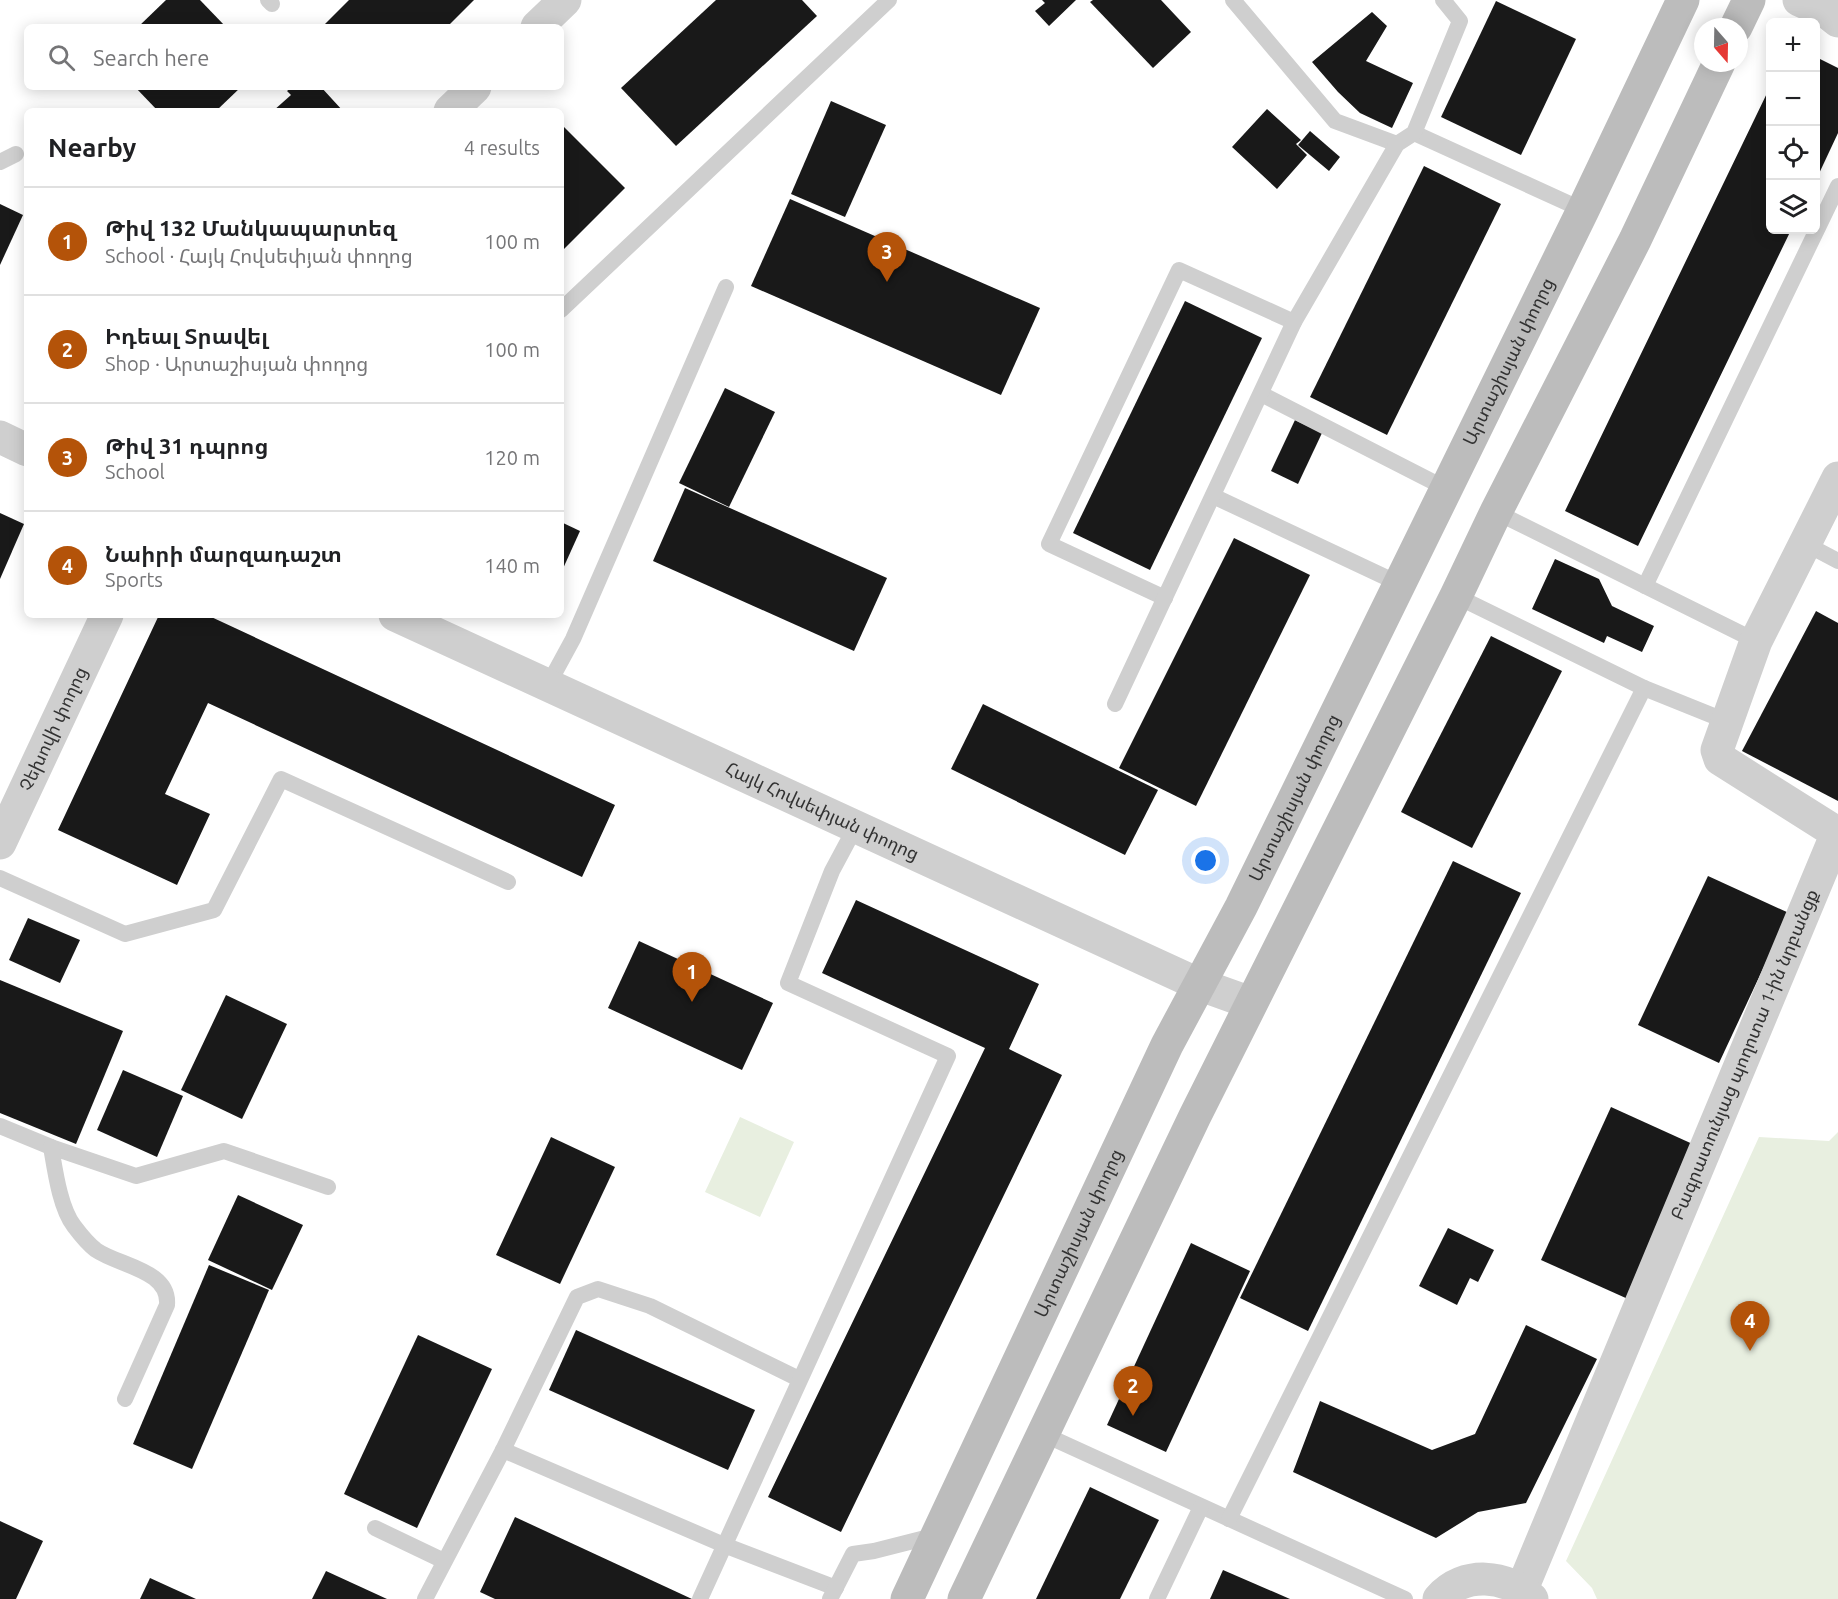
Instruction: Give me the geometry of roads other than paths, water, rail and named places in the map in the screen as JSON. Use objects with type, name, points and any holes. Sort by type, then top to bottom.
[{"type":"main road","name":"Արտաշիսյան փողոց","points":[[907,1599],[1167,1045],[1241,907],[1583,210],[1683,0]]},
{"type":"main road","points":[[1740,18],[1749,0]]},
{"type":"main road","points":[[964,1599],[1251,1003],[1496,512],[1635,240],[1715,72]]},
{"type":"street","points":[[540,24],[565,0]]},
{"type":"street","points":[[558,24],[583,0]]},
{"type":"street","points":[[1800,0],[1838,21]]},
{"type":"street","points":[[453,108],[472,90]]},
{"type":"street","points":[[473,108],[491,90]]},
{"type":"street","points":[[0,437],[24,449]]},
{"type":"street","name":"Բագրատունյաց պողոտա 1-ին նրբանցք","points":[[1527,1594],[1838,833],[1720,759],[1717,750],[1756,641],[1838,478]]},
{"type":"street","name":"Չեխովի փողոց","points":[[0,814],[88,618]]},
{"type":"street","name":"Չեխովի փողոց","points":[[0,843],[106,618]]},
{"type":"street","name":"Հայկ Հովսեփյան փողոց","points":[[402,618],[1198,984],[1251,1003]]},
{"type":"street","points":[[1439,1599],[1461,1583],[1481,1578],[1503,1581],[1527,1594]]},
{"type":"lane","points":[[564,307],[889,0]]},
{"type":"lane","points":[[1233,0],[1335,121],[1397,144]]},
{"type":"lane","points":[[1115,704],[1294,322],[1397,144],[1414,133],[1460,21],[1443,0]]},
{"type":"lane","points":[[1414,133],[1583,210]]},
{"type":"lane","points":[[0,162],[16,154]]},
{"type":"lane","points":[[1645,586],[1838,186]]},
{"type":"lane","points":[[1165,598],[1049,544],[1179,270],[1294,322]]},
{"type":"lane","points":[[548,685],[573,639],[726,287]]},
{"type":"lane","points":[[1261,394],[1447,489]]},
{"type":"lane","points":[[1213,496],[1400,584]]},
{"type":"lane","points":[[1496,512],[1756,641]]},
{"type":"lane","points":[[1804,543],[1838,561]]},
{"type":"lane","points":[[1456,596],[1644,688],[1726,720]]},
{"type":"lane","points":[[1229,1519],[1644,688]]},
{"type":"lane","points":[[0,878],[125,934],[214,909],[280,779],[508,882]]},
{"type":"lane","points":[[700,1599],[948,1056],[788,983],[832,871],[855,828]]},
{"type":"lane","points":[[0,1126],[51,1147],[136,1176],[224,1150],[328,1187]]},
{"type":"lane","points":[[51,1147],[59,1192],[72,1224],[95,1249],[159,1280],[167,1295],[167,1305],[125,1399]]},
{"type":"lane","points":[[427,1598],[503,1450],[577,1297],[598,1289],[650,1306],[799,1379]]},
{"type":"lane","points":[[1043,1434],[1405,1599]]},
{"type":"lane","points":[[503,1450],[833,1594],[853,1554],[937,1535]]},
{"type":"lane","points":[[1157,1599],[1202,1507]]},
{"type":"lane","points":[[375,1528],[444,1561]]},
{"type":"place","name":"Թիվ 31 դպրոց","points":[[887,282]]},
{"type":"place","name":"Թիվ 132 Մանկապարտեզ","points":[[692,1002]]},
{"type":"place","name":"Նաիրի մարզադաշտ","points":[[1750,1351]]},
{"type":"place","name":"Իդեալ Տրավել","points":[[1133,1416]]}]
